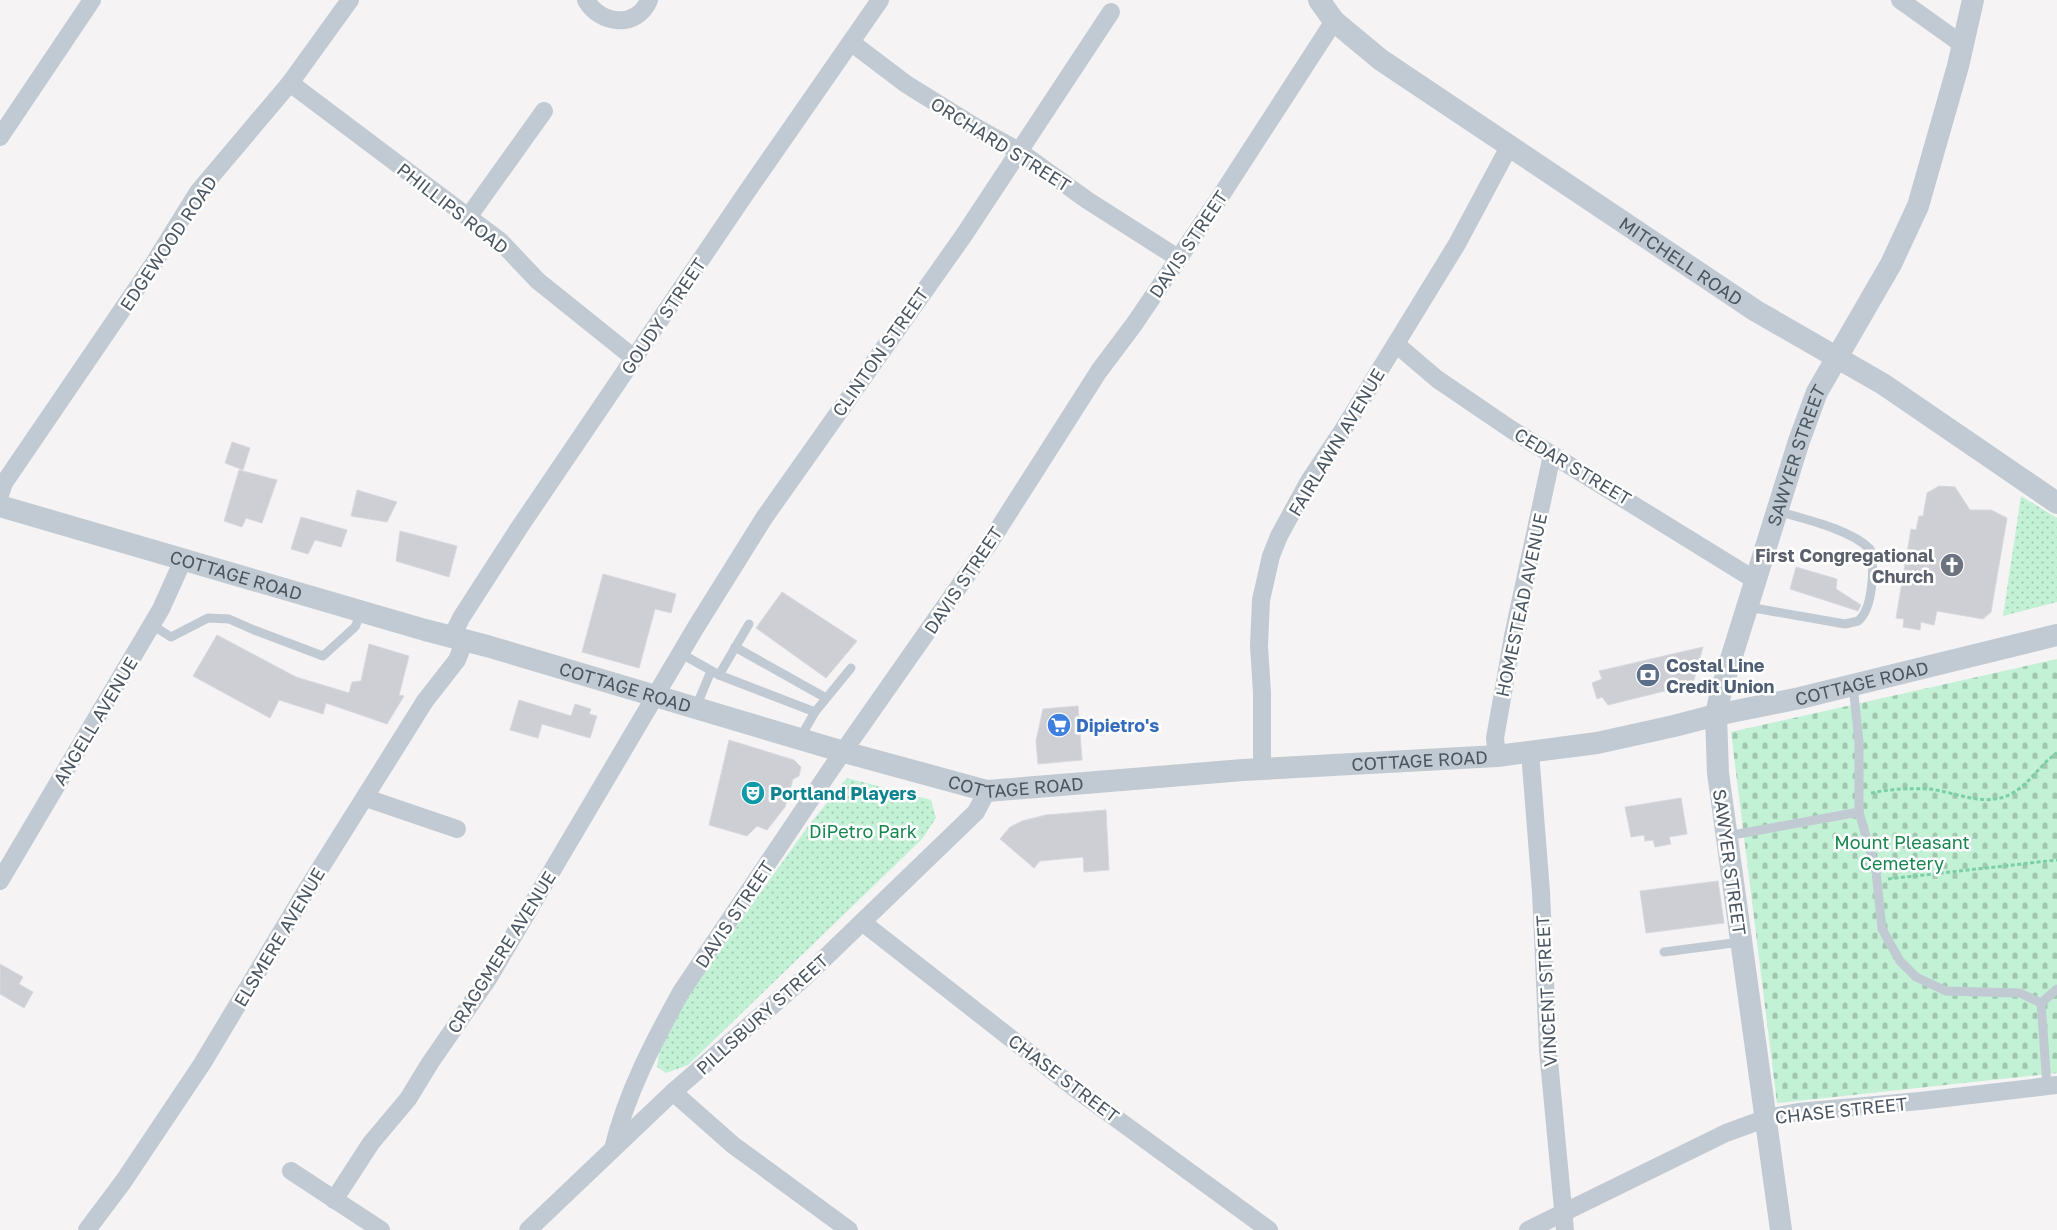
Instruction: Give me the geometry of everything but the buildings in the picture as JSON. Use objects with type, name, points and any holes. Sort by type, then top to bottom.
[{"type":"street","points":[[0,137],[92,0]]},
{"type":"street","name":"EDGEWOOD ROAD","points":[[0,495],[4,483],[154,263],[198,192],[290,82],[350,0]]},
{"type":"street","points":[[586,0],[590,8],[598,15],[620,20],[630,18],[640,12],[648,0]]},
{"type":"street","name":"GOUDY STREET","points":[[459,638],[461,618],[519,528],[746,193],[880,0]]},
{"type":"street","name":"MITCHELL ROAD","points":[[1319,0],[1334,21],[1381,60],[1756,312],[1883,384],[2057,502]]},
{"type":"street","points":[[1900,0],[1963,45]]},
{"type":"street","name":"SAWYER STREET","points":[[1781,1230],[1718,773],[1716,715],[1776,510],[1798,440],[1817,392],[1891,264],[1918,206],[1963,45],[1973,0]]},
{"type":"street","name":"CLINTON STREET","points":[[656,696],[680,653],[764,518],[964,235],[1111,12]]},
{"type":"street","name":"DAVIS STREET","points":[[613,1149],[618,1126],[643,1068],[681,992],[990,542],[1099,371],[1135,323],[1222,194],[1334,21]]},
{"type":"street","name":"ORCHARD STREET","points":[[852,42],[906,84],[977,128],[1019,151],[1087,200],[1178,258]]},
{"type":"street","name":"PHILLIPS ROAD","points":[[290,82],[403,169],[469,216],[500,241],[538,281],[634,358]]},
{"type":"street","points":[[469,216],[544,111]]},
{"type":"street","name":"FAIRLAWN AVENUE","points":[[1262,769],[1262,692],[1259,646],[1261,600],[1271,556],[1279,536],[1309,480],[1457,244],[1510,145]]},
{"type":"street","name":"CEDAR STREET","points":[[1396,344],[1437,379],[1552,455],[1650,513],[1755,580]]},
{"type":"street","name":"HOMESTEAD AVENUE","points":[[1497,756],[1495,738],[1513,636],[1552,455]]},
{"type":"street","name":"COTTAGE ROAD","points":[[0,506],[459,638],[844,752],[987,791],[1262,769],[1497,756],[1597,743],[1716,715],[1800,698],[2057,635]]},
{"type":"street","name":"ANGELL AVENUE","points":[[0,881],[152,625],[184,558]]},
{"type":"street","name":"ELSMERE AVENUE","points":[[87,1230],[124,1182],[193,1078],[306,891],[425,701],[457,660],[459,638]]},
{"type":"street","name":"CRAGGMERE AVENUE","points":[[334,1200],[370,1143],[408,1099],[430,1063],[488,980],[656,696]]},
{"type":"street","name":"VINCENT STREET","points":[[1530,752],[1541,892],[1548,1050],[1564,1221]]},
{"type":"street","name":"PILLSBURY STREET","points":[[528,1230],[673,1092],[804,978],[976,812],[987,791]]},
{"type":"street","points":[[366,798],[457,829]]},
{"type":"street","name":"CHASE STREET","points":[[862,922],[1073,1087],[1268,1230]]},
{"type":"street","name":"CHASE STREET","points":[[1528,1230],[1564,1221],[1726,1133],[1767,1118],[1798,1112],[1920,1101],[2052,1085]]},
{"type":"street","points":[[673,1092],[733,1146],[849,1230]]},
{"type":"street","points":[[291,1172],[381,1230]]},
{"type":"lane","points":[[1747,606],[1846,624],[1858,621],[1865,612],[1873,578],[1870,549],[1859,540],[1844,533],[1776,510]]},
{"type":"lane","points":[[152,625],[171,637],[208,618],[230,619],[323,656],[355,626],[362,611]]},
{"type":"lane","points":[[696,708],[715,673],[735,647],[749,624]]},
{"type":"lane","points":[[735,647],[826,698]]},
{"type":"lane","points":[[680,653],[715,673],[815,712]]},
{"type":"lane","points":[[800,738],[815,712],[851,668]]},
{"type":"lane","points":[[1853,685],[1859,742],[1859,812],[1876,871],[1882,929],[1900,961],[1916,977],[1946,991],[2020,993],[2041,1003]]},
{"type":"lane","points":[[1727,836],[1859,812]]},
{"type":"lane","points":[[1664,952],[1742,942]]},
{"type":"lane","points":[[2041,1003],[2057,989]]},
{"type":"lane","points":[[2041,1003],[2052,1085]]},
{"type":"path","points":[[1866,794],[1888,790],[1928,789],[1987,801],[2010,794],[2026,784],[2044,762],[2057,753]]},
{"type":"path","points":[[1882,880],[2057,860]]},
{"type":"green space","points":[[2021,496],[2057,518],[2057,602],[2003,616]]},
{"type":"green space","name":"Mount Pleasant Cemetery","points":[[2057,659],[2057,1073],[1777,1103],[1731,732]]},
{"type":"green space","name":"DiPetro Park","points":[[847,778],[931,800],[936,818],[922,839],[688,1065],[666,1073],[657,1067],[660,1048],[690,991],[809,825]]},
{"type":"place","name":"First Congregational Church","points":[[1952,565]]},
{"type":"place","name":"Costal Line Credit Union","points":[[1648,675]]},
{"type":"place","name":"Dipietro's","points":[[1059,725]]},
{"type":"place","name":"Portland Players","points":[[753,793]]}]
